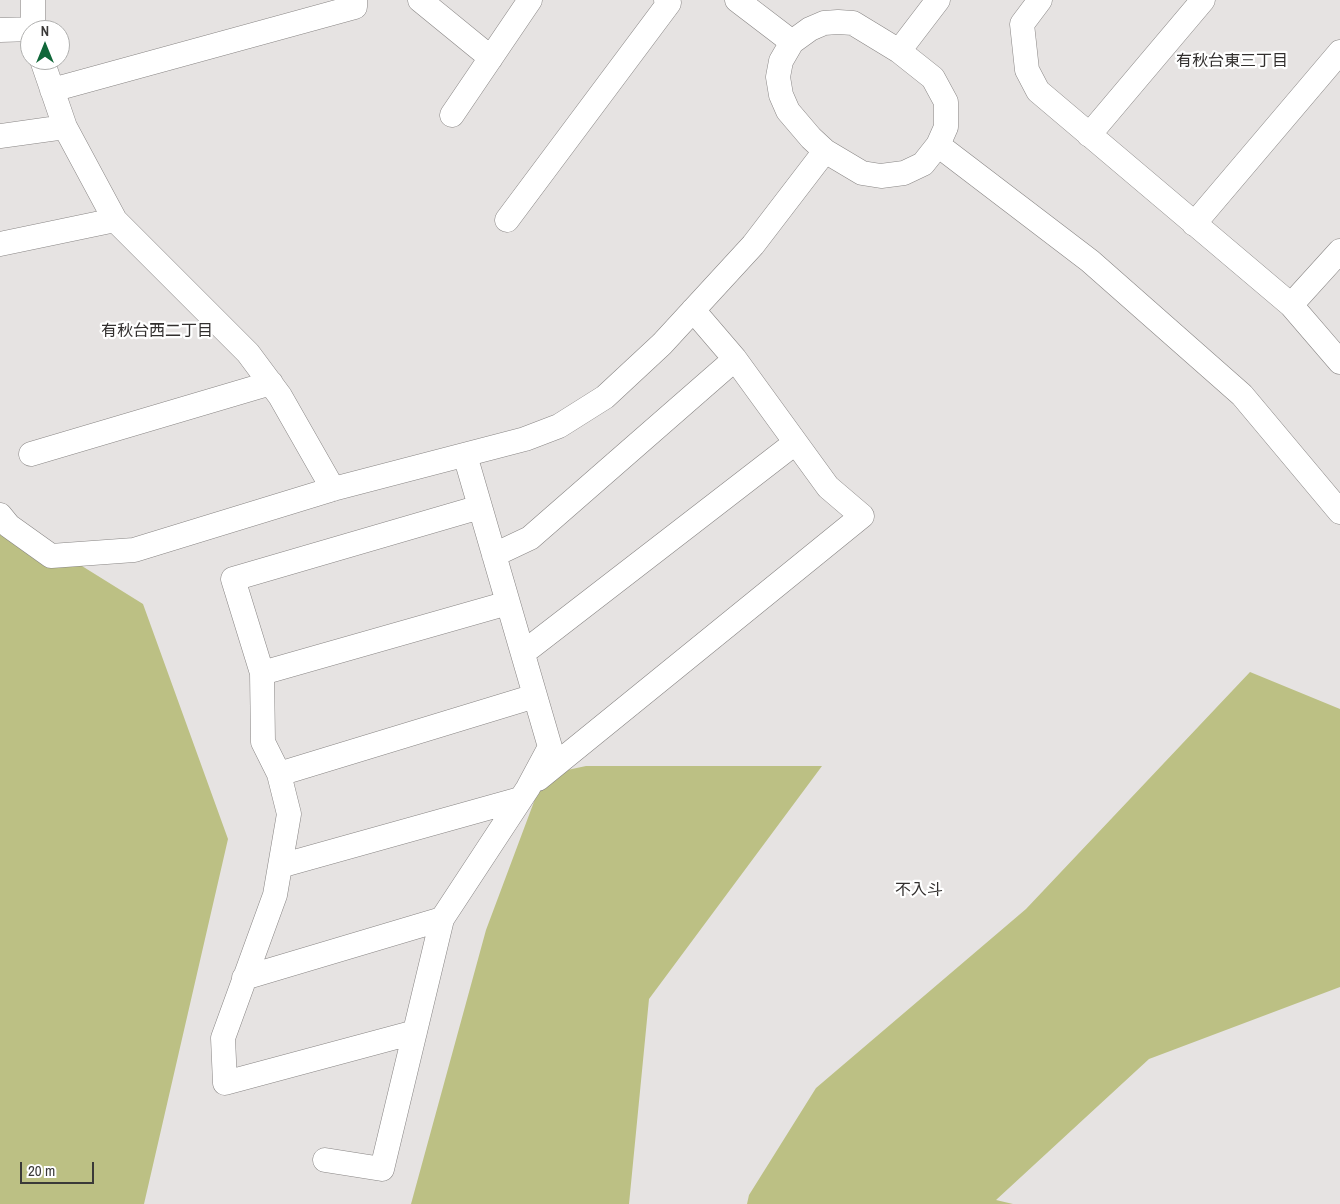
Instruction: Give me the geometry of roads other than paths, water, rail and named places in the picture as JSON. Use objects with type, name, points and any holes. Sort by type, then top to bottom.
[{"type":"street","points":[[33,0],[33,20]]},
{"type":"street","points":[[52,90],[355,6],[355,0]]},
{"type":"street","points":[[420,0],[491,58]]},
{"type":"street","points":[[452,115],[530,0]]},
{"type":"street","points":[[507,220],[669,3],[666,0]]},
{"type":"street","points":[[737,0],[792,42]]},
{"type":"street","points":[[899,51],[938,0]]},
{"type":"street","points":[[1040,0],[1022,24],[1027,70],[1038,91],[1291,305],[1340,362]]},
{"type":"street","points":[[1089,135],[1203,0]]},
{"type":"street","points":[[824,23],[853,23],[899,51],[933,78],[946,102],[946,127],[938,145],[923,164],[904,173],[881,176],[862,173],[825,150],[798,125],[780,96],[778,77],[780,61],[792,42],[810,29],[824,23]]},
{"type":"street","points":[[0,30],[20,30]]},
{"type":"street","points":[[1194,224],[1340,52]]},
{"type":"street","points":[[45,70],[65,127],[115,220],[248,353],[271,383],[333,489]]},
{"type":"street","points":[[0,136],[65,127]]},
{"type":"street","points":[[938,145],[1090,261],[1242,395],[1340,512]]},
{"type":"street","points":[[0,515],[9,526],[50,556],[134,550],[333,489],[541,434],[584,412],[627,378],[693,310],[752,245],[825,150]]},
{"type":"street","points":[[0,244],[115,220]]},
{"type":"street","points":[[1291,305],[1340,251]]},
{"type":"street","points":[[280,866],[524,793],[862,516],[828,488],[735,359],[693,310]]},
{"type":"street","points":[[494,555],[530,538],[735,359]]},
{"type":"street","points":[[31,454],[271,383]]},
{"type":"street","points":[[522,653],[794,443]]},
{"type":"street","points":[[325,1160],[382,1169],[442,919],[524,793],[550,747],[465,455]]},
{"type":"street","points":[[415,1032],[226,1083],[224,1038],[275,895],[289,814],[279,774],[263,742],[262,673],[233,579],[480,507]]},
{"type":"street","points":[[262,673],[508,603]]},
{"type":"street","points":[[279,774],[535,696]]},
{"type":"street","points":[[244,978],[442,919]]},
{"type":"district","name":"有秋台東三丁目","points":[[1232,62]]},
{"type":"district","name":"有秋台西二丁目","points":[[157,332]]},
{"type":"district","name":"不入斗","points":[[919,891]]}]
